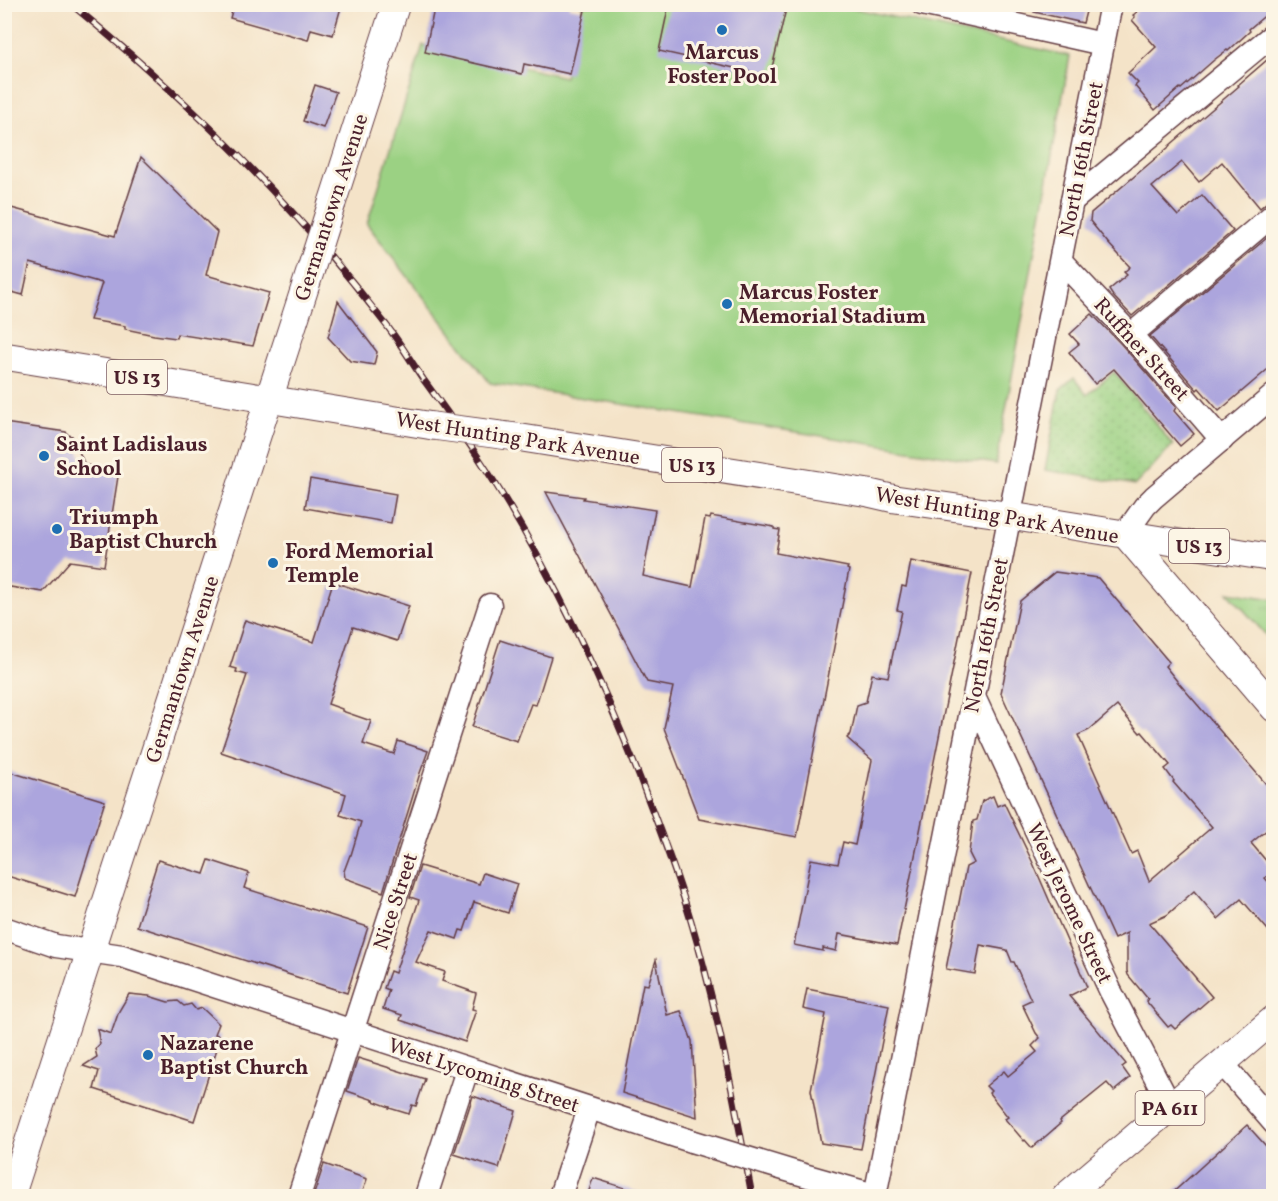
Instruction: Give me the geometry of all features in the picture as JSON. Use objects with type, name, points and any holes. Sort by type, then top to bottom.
[{"type":"main road","name":"Germantown Avenue","points":[[11,1197],[396,4]]},
{"type":"main road","name":"West Hunting Park Avenue","points":[[4,356],[1125,534],[1270,697]]},
{"type":"main road","name":"US 13","points":[[1125,534],[1274,558]]},
{"type":"main road","name":"PA 611","points":[[1073,1194],[1274,1019]]},
{"type":"street","points":[[922,4],[1103,44]]},
{"type":"street","name":"North 16th Street","points":[[876,1196],[1111,4]]},
{"type":"street","points":[[1072,201],[1274,34]]},
{"type":"street","points":[[1131,335],[1274,214]]},
{"type":"street","name":"Ruffner Street","points":[[1060,261],[1131,335],[1222,440]]},
{"type":"street","points":[[1125,534],[1154,497],[1274,395]]},
{"type":"street","name":"Nice Street","points":[[299,1197],[490,605]]},
{"type":"street","name":"West Jerome Street","points":[[974,697],[1111,992],[1171,1107]]},
{"type":"street","name":"West Lycoming Street","points":[[4,928],[56,946],[122,956],[589,1109],[876,1196]]},
{"type":"street","points":[[1222,1063],[1274,1123]]},
{"type":"street","points":[[426,1197],[467,1070]]},
{"type":"street","points":[[560,1197],[589,1109]]},
{"type":"green space","name":"Marcus Foster Memorial Stadium","points":[[583,5],[839,5],[1070,56],[996,464],[490,383],[367,224],[423,45],[565,77]]},
{"type":"green space","points":[[1114,372],[1173,445],[1135,485],[1045,470],[1060,390],[1074,378],[1087,395]]},
{"type":"green space","points":[[1228,592],[1273,599],[1273,643]]},
{"type":"building","points":[[234,4],[342,4],[333,35],[311,29],[308,40],[230,18]]},
{"type":"building","points":[[435,4],[569,4],[569,7],[585,10],[570,74],[524,64],[522,74],[425,52]]},
{"type":"building","name":"Marcus Foster Pool","points":[[669,4],[764,4],[786,9],[770,76],[659,51]]},
{"type":"building","points":[[1035,4],[1088,4],[1083,23],[1034,12]]},
{"type":"building","points":[[1130,4],[1274,4],[1274,8],[1228,51],[1214,60],[1155,110],[1135,86],[1138,83],[1128,73],[1156,47],[1132,20],[1135,17],[1133,15],[1137,12]]},
{"type":"building","points":[[1274,54],[1274,201],[1260,208],[1222,162],[1199,182],[1182,162],[1152,187],[1178,216],[1202,195],[1233,231],[1132,316],[1109,290],[1127,275],[1124,272],[1130,267],[1090,221],[1091,213]]},
{"type":"building","points":[[315,85],[336,92],[323,128],[303,121]]},
{"type":"building","points":[[141,157],[217,232],[206,275],[269,293],[253,346],[177,334],[176,338],[154,335],[125,329],[125,326],[90,320],[102,283],[30,263],[23,295],[4,290],[4,206],[115,236]]},
{"type":"building","points":[[1274,232],[1274,364],[1219,411],[1199,388],[1197,390],[1150,336]]},
{"type":"building","points":[[338,301],[377,352],[374,365],[350,361],[328,337]]},
{"type":"building","points":[[1092,314],[1176,407],[1174,411],[1194,434],[1180,446],[1114,369],[1095,384],[1069,352],[1079,344],[1070,334]]},
{"type":"building","name":"Triumph Baptist Church","points":[[4,423],[66,432],[72,436],[85,465],[119,470],[104,566],[70,561],[43,592],[4,586]]},
{"type":"building","points":[[310,479],[396,494],[391,523],[305,508]]},
{"type":"building","points":[[546,492],[655,510],[643,576],[692,587],[705,518],[710,519],[711,516],[780,530],[776,553],[848,567],[797,837],[699,819],[664,728],[673,687],[647,682]]},
{"type":"building","points":[[911,561],[972,573],[897,945],[839,934],[836,951],[823,948],[823,951],[794,945],[811,859],[838,864],[843,842],[855,845],[872,760],[847,738],[851,734],[857,705],[866,702],[872,674],[888,677],[902,611],[897,610],[902,586],[906,587]]},
{"type":"building","points":[[1055,572],[1098,578],[1169,662],[1165,666],[1177,681],[1266,784],[1274,778],[1274,824],[1251,843],[1274,870],[1265,878],[1274,888],[1274,937],[1241,899],[1218,919],[1194,891],[1167,915],[1149,923],[1212,997],[1175,1029],[1171,1025],[1168,1027],[1128,975],[1127,933],[1114,939],[1001,693],[1020,601]],"holes":[[[1117,706],[1140,733],[1142,732],[1170,765],[1165,769],[1173,782],[1212,827],[1149,881],[1137,851],[1131,854],[1078,735],[1089,730]]]},
{"type":"building","points":[[333,582],[409,606],[397,641],[353,627],[328,704],[371,721],[363,744],[394,754],[398,741],[428,751],[383,892],[345,878],[344,871],[361,822],[340,815],[346,794],[221,752],[247,675],[236,672],[237,669],[230,667],[245,620],[314,642]]},
{"type":"building","points":[[500,640],[551,657],[536,705],[531,704],[517,741],[472,727]]},
{"type":"building","points":[[4,770],[105,801],[75,897],[4,875]]},
{"type":"building","points":[[993,796],[997,806],[1004,803],[1087,987],[1069,996],[1126,1064],[1122,1067],[1130,1078],[1114,1091],[1107,1083],[1060,1121],[1061,1123],[1032,1148],[1005,1119],[1008,1117],[986,1086],[1004,1071],[1008,1076],[1037,1052],[1032,1046],[1040,1038],[1022,1004],[1031,1000],[1014,962],[1007,950],[980,945],[975,974],[946,969],[966,867],[974,863],[969,853],[973,821],[977,820],[982,801]]},
{"type":"building","points":[[158,860],[204,874],[209,860],[249,873],[244,888],[368,927],[347,993],[137,926]]},
{"type":"building","points":[[420,866],[479,884],[483,873],[517,884],[508,913],[474,902],[464,931],[460,930],[457,939],[431,930],[416,962],[445,972],[442,981],[476,993],[472,1009],[476,1010],[465,1042],[400,1020],[402,1015],[383,1009],[389,990],[384,988],[390,971],[395,973],[419,900],[410,897]]},
{"type":"building","points":[[656,960],[667,1015],[681,1011],[692,1041],[697,1117],[622,1093],[643,984],[648,985]]},
{"type":"building","points":[[807,989],[889,1005],[861,1149],[821,1143],[811,1090],[826,1014],[803,1009]]},
{"type":"building","points":[[129,994],[149,996],[168,1002],[178,1001],[184,1006],[191,1004],[196,1010],[202,1008],[219,1024],[215,1034],[221,1036],[194,1121],[94,1089],[99,1071],[83,1066],[97,1057],[95,1049],[100,1044],[97,1029],[111,1034],[119,1011]]},
{"type":"building","points":[[358,1058],[425,1079],[416,1106],[412,1105],[409,1114],[347,1091]]},
{"type":"building","points":[[473,1096],[516,1111],[499,1168],[454,1154]]},
{"type":"building","points":[[1247,1125],[1266,1146],[1274,1141],[1274,1197],[1168,1197]]},
{"type":"building","points":[[324,1164],[367,1179],[361,1197],[313,1197]]},
{"type":"building","points":[[593,1178],[641,1193],[640,1197],[587,1197]]},
{"type":"railway","points":[[71,4],[197,114],[312,235],[394,335],[474,451],[523,530],[561,600],[595,671],[674,868],[710,989],[752,1196]]},
{"type":"place","name":"Marcus Foster Pool","points":[[722,30]]},
{"type":"place","name":"Marcus Foster Memorial Stadium","points":[[727,304]]},
{"type":"place","name":"Saint Ladislaus School","points":[[44,456]]},
{"type":"place","name":"Triumph Baptist Church","points":[[57,529]]},
{"type":"place","name":"Ford Memorial Temple","points":[[273,563]]},
{"type":"place","name":"Nazarene Baptist Church","points":[[148,1055]]}]
